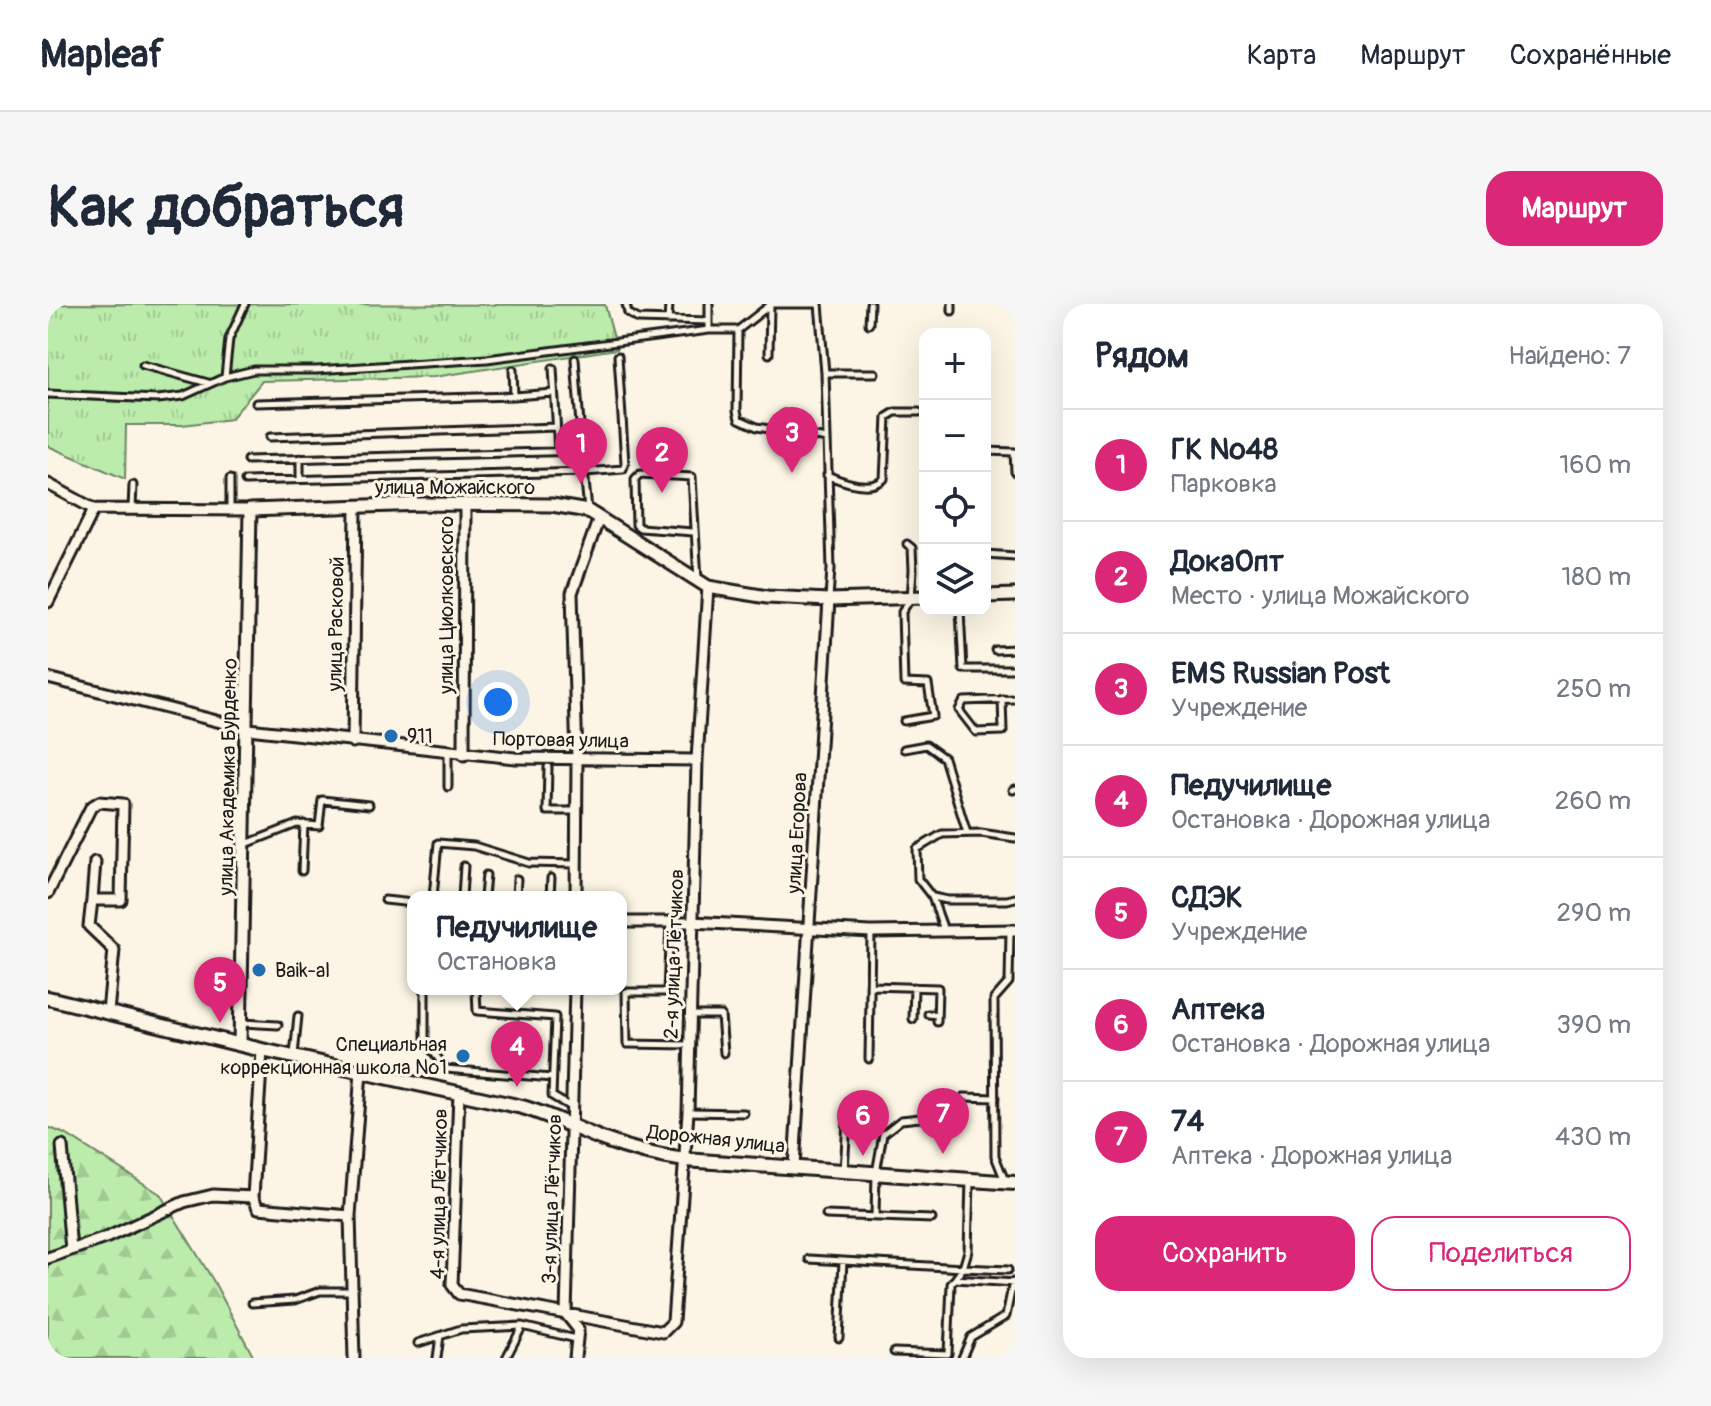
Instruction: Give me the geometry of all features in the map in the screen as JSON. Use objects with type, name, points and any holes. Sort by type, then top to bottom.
[{"type":"main road","name":"Дорожная улица","points":[[48,998],[549,1115],[630,1149],[685,1160],[1010,1183]]},
{"type":"street","points":[[48,484],[94,509],[250,510]]},
{"type":"street","name":"улица Можайского","points":[[250,510],[465,503],[552,505],[588,511],[703,584],[767,597],[829,600],[919,597]]},
{"type":"street","name":"улица Циолковского","points":[[464,755],[465,503]]},
{"type":"street","name":"улица Расковой","points":[[353,742],[356,506]]},
{"type":"street","points":[[48,602],[94,509]]},
{"type":"street","name":"улица Академика Бурденко","points":[[240,1044],[250,510]]},
{"type":"street","points":[[576,891],[577,760],[572,593],[599,518]]},
{"type":"street","name":"2-я улица Лётчиков","points":[[566,1314],[663,1332],[673,1322],[688,1112],[703,584]]},
{"type":"street","points":[[991,596],[1015,595]]},
{"type":"street","name":"улица Егорова","points":[[794,1167],[829,600]]},
{"type":"street","name":"Портовая улица","points":[[48,678],[248,729],[464,755],[577,760],[697,760]]},
{"type":"street","points":[[48,893],[91,807],[99,802],[123,804],[121,900],[92,900]]},
{"type":"street","points":[[95,862],[89,926],[114,950],[108,1012]]},
{"type":"street","points":[[627,922],[692,922],[871,932],[1013,930]]},
{"type":"street","name":"3-я улица Лётчиков","points":[[575,995],[566,1314],[578,1329],[575,1358]]},
{"type":"street","points":[[262,1050],[253,1197],[258,1208],[350,1216]]},
{"type":"street","points":[[354,1358],[350,1216],[361,1072]]},
{"type":"street","name":"4-я улица Лётчиков","points":[[459,1093],[452,1285],[459,1294],[566,1314]]},
{"type":"street","points":[[62,1146],[71,1250]]},
{"type":"street","points":[[48,1258],[108,1237],[184,1202],[213,1195],[253,1197]]},
{"type":"lane","points":[[225,377],[229,339],[245,304]]},
{"type":"lane","points":[[626,304],[632,317],[709,321]]},
{"type":"lane","points":[[668,321],[669,304]]},
{"type":"lane","points":[[709,304],[709,330]]},
{"type":"lane","points":[[48,394],[158,399],[183,396],[225,377],[254,370],[363,368],[487,359],[709,330],[738,330],[770,305],[818,304]]},
{"type":"lane","name":"улица Егорова","points":[[818,304],[825,373],[831,569],[829,600]]},
{"type":"lane","points":[[869,324],[870,304]]},
{"type":"lane","points":[[769,354],[770,305]]},
{"type":"lane","points":[[738,330],[739,419],[757,427],[827,439]]},
{"type":"lane","points":[[245,481],[585,472],[625,467],[618,356]]},
{"type":"lane","points":[[575,359],[588,511]]},
{"type":"lane","points":[[143,365],[209,384]]},
{"type":"lane","points":[[553,368],[558,451]]},
{"type":"lane","points":[[513,370],[514,396]]},
{"type":"lane","points":[[825,373],[875,373]]},
{"type":"lane","points":[[256,403],[554,393]]},
{"type":"lane","points":[[827,475],[845,483],[882,483],[887,417],[895,412],[919,412]]},
{"type":"lane","points":[[783,431],[784,414]]},
{"type":"lane","points":[[270,437],[556,427]]},
{"type":"lane","points":[[247,460],[582,451]]},
{"type":"lane","points":[[991,451],[1014,452],[1015,472]]},
{"type":"lane","points":[[300,458],[300,479]]},
{"type":"lane","points":[[693,532],[640,528],[636,525],[635,483],[640,474],[692,477],[693,532],[703,584]]},
{"type":"lane","points":[[230,479],[230,508]]},
{"type":"lane","points":[[132,510],[133,485]]},
{"type":"lane","points":[[904,721],[933,716],[928,684],[904,683],[902,612],[911,598],[913,559],[912,548],[907,544]]},
{"type":"lane","points":[[991,554],[1015,556]]},
{"type":"lane","points":[[960,616],[963,669],[1015,669]]},
{"type":"lane","points":[[995,650],[1015,649]]},
{"type":"lane","points":[[1002,699],[1003,731],[976,732],[959,710],[964,701],[1002,699],[1015,699]]},
{"type":"lane","points":[[904,749],[926,745],[944,758],[967,833]]},
{"type":"lane","points":[[448,753],[448,787]]},
{"type":"lane","points":[[548,767],[547,811],[576,811]]},
{"type":"lane","points":[[245,845],[297,824],[319,826],[322,800],[369,805]]},
{"type":"lane","points":[[302,871],[304,824]]},
{"type":"lane","points":[[944,931],[932,897],[918,879],[917,849],[942,834],[1015,838]]},
{"type":"lane","points":[[434,891],[438,843],[474,846],[529,863],[575,864]]},
{"type":"lane","points":[[462,891],[464,866]]},
{"type":"lane","points":[[485,891],[486,875]]},
{"type":"lane","points":[[550,891],[551,878]]},
{"type":"lane","points":[[516,891],[517,879]]},
{"type":"lane","points":[[932,897],[947,900],[1015,898]]},
{"type":"lane","points":[[385,900],[407,902]]},
{"type":"lane","points":[[627,992],[667,992],[670,922]]},
{"type":"lane","points":[[1010,1183],[995,1156],[994,999],[1009,982],[1013,930]]},
{"type":"lane","points":[[869,1059],[871,932]]},
{"type":"lane","points":[[870,986],[938,988],[937,1018],[928,1014]]},
{"type":"lane","points":[[913,1019],[914,987]]},
{"type":"lane","points":[[425,995],[425,1041],[446,1069],[552,1078]]},
{"type":"lane","points":[[476,995],[477,1011],[555,1017],[552,1096],[573,1108]]},
{"type":"lane","points":[[626,995],[627,1044],[689,1045]]},
{"type":"lane","points":[[690,1015],[721,1015],[724,1053]]},
{"type":"lane","points":[[294,1057],[298,1016]]},
{"type":"lane","points":[[241,1023],[278,1025]]},
{"type":"lane","points":[[964,1097],[995,1098]]},
{"type":"lane","points":[[844,1171],[848,1104]]},
{"type":"lane","points":[[688,1112],[744,1113]]},
{"type":"lane","points":[[875,1216],[876,1173],[883,1134],[901,1120],[939,1116]]},
{"type":"lane","points":[[894,1352],[948,1354],[951,1284],[963,1268],[968,1251],[970,1180]]},
{"type":"lane","points":[[826,1215],[932,1219]]},
{"type":"lane","points":[[809,1259],[1008,1270]]},
{"type":"lane","points":[[839,1338],[843,1261]]},
{"type":"lane","points":[[955,1279],[1014,1282],[1012,1302],[1006,1316],[971,1337],[962,1358]]},
{"type":"lane","points":[[252,1303],[295,1300],[320,1291],[352,1291]]},
{"type":"lane","points":[[418,1343],[461,1329],[522,1326],[577,1339]]},
{"type":"lane","points":[[506,1358],[522,1326]]},
{"type":"lane","points":[[437,1358],[440,1336]]},
{"type":"green space","points":[[48,304],[605,305],[617,349],[434,377],[262,381],[231,419],[182,425],[126,425],[125,479],[48,446]]},
{"type":"green space","points":[[48,1127],[67,1135],[160,1194],[213,1280],[254,1358],[48,1358]]},
{"type":"place","name":"EMS Russian Рost","points":[[792,473]]},
{"type":"place","name":"ГК №48","points":[[581,484]]},
{"type":"place","name":"ДокаОпт","points":[[662,493]]},
{"type":"place","name":"911","points":[[391,736]]},
{"type":"place","name":"Baik-al","points":[[259,970]]},
{"type":"place","name":"СДЭК","points":[[220,1023]]},
{"type":"place","name":"Специальная коррекционная школа №1","points":[[463,1056]]},
{"type":"place","name":"Педучилище","points":[[517,1087]]},
{"type":"place","name":"74","points":[[943,1154]]},
{"type":"place","name":"Аптека","points":[[863,1156]]}]
